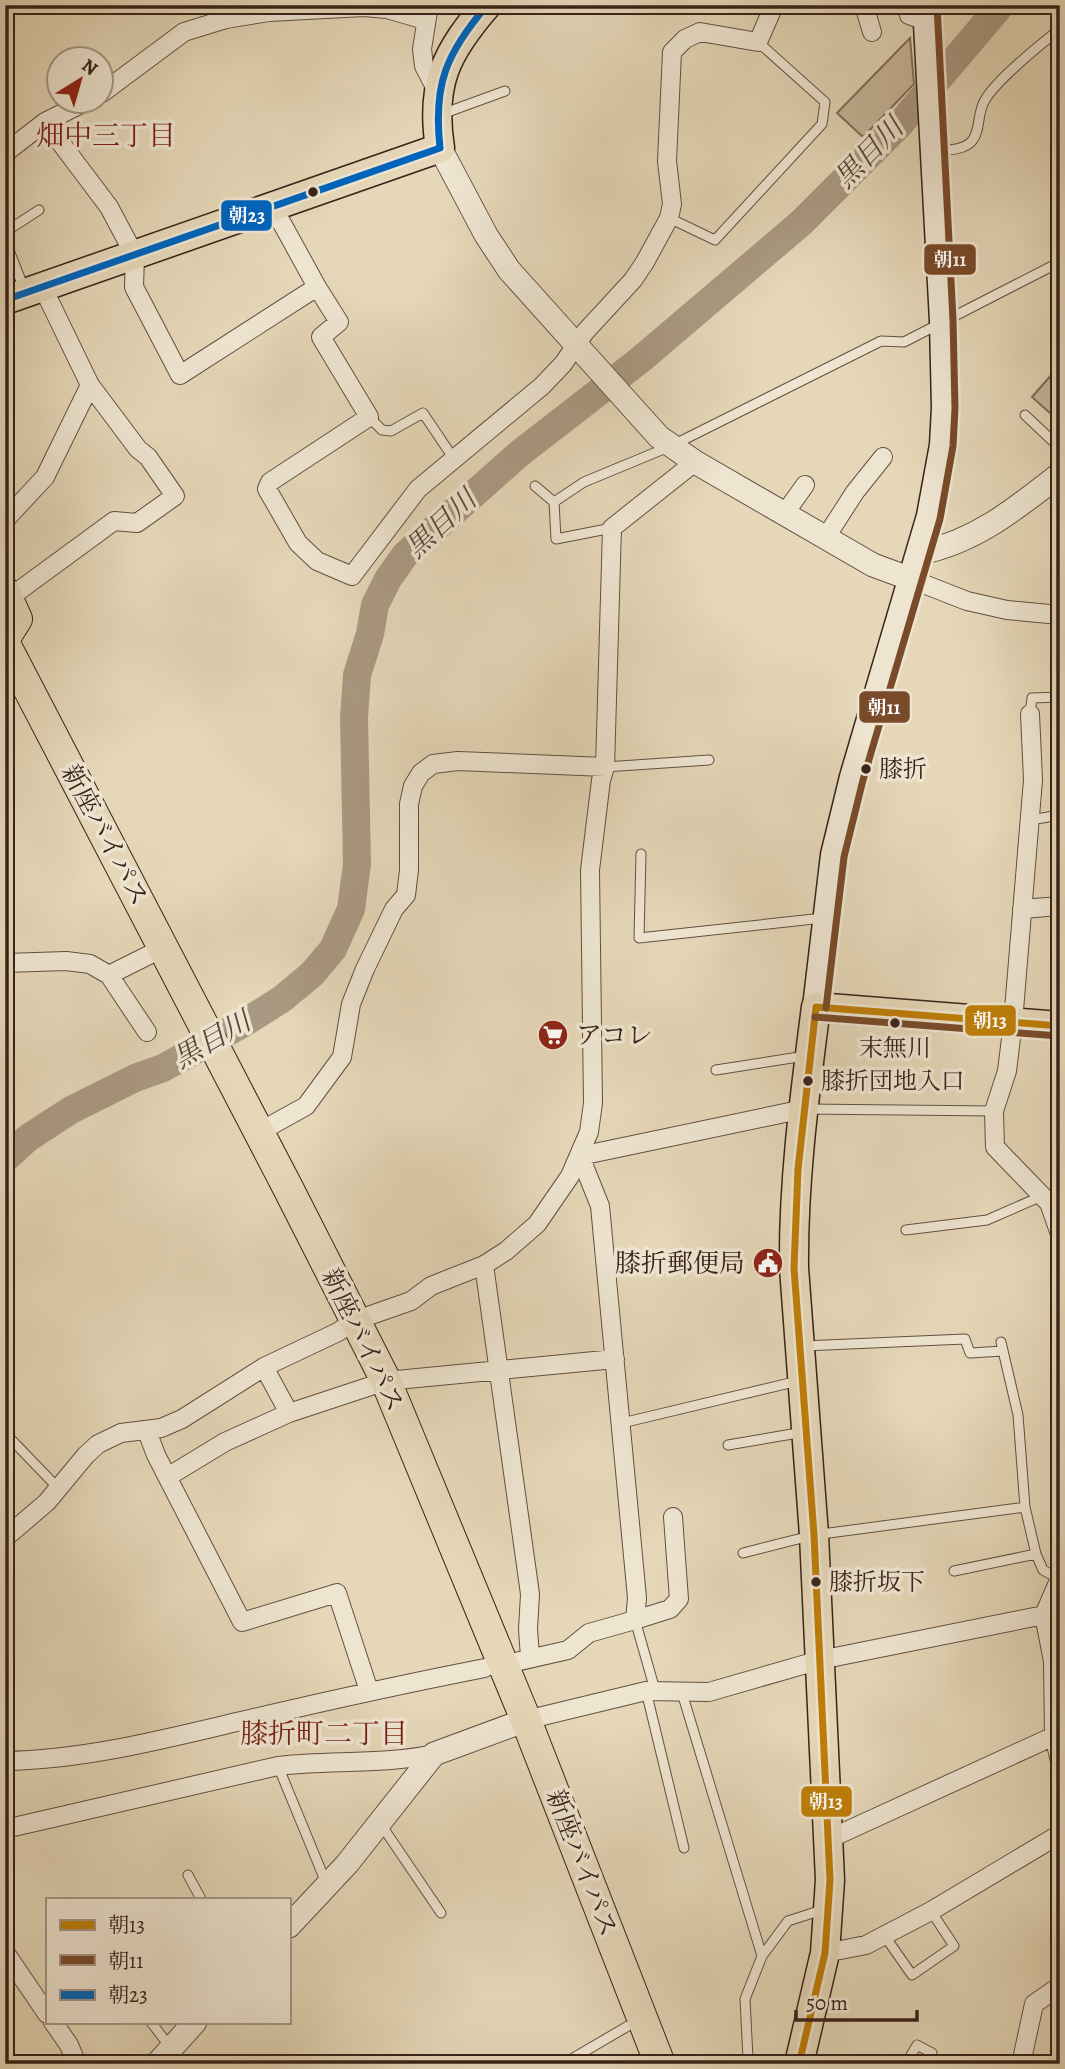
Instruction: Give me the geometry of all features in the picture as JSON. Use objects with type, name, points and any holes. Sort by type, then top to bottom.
[{"type":"highway","points":[[5,638],[17,619],[7,595]]},
{"type":"highway","name":"新座バイパス","points":[[5,644],[377,1384],[505,1663],[517,1723],[643,2064]]},
{"type":"highway","name":"新座バイパス","points":[[5,681],[149,955],[188,1012]]},
{"type":"highway","name":"新座バイパス","points":[[222,1079],[259,1132],[346,1327]]},
{"type":"highway","name":"新座バイパス","points":[[517,1723],[660,2064]]},
{"type":"main road","points":[[25,294],[440,148],[437,104],[452,52],[487,5]]},
{"type":"main road","points":[[799,2064],[825,1953],[830,1908],[814,1535],[794,1268],[794,1227],[804,1109],[834,855],[850,790],[920,553],[938,480],[943,445],[943,321],[934,147],[920,10]]},
{"type":"main road","points":[[816,1007],[1060,1026]]},
{"type":"street","points":[[273,207],[339,322],[321,337],[369,416],[270,482],[267,489],[292,532],[317,561],[352,576],[410,498],[542,386],[580,349],[633,280],[669,218],[672,204],[667,161],[672,52],[685,39],[700,32],[758,42],[772,10],[771,5]]},
{"type":"street","points":[[864,5],[872,32]]},
{"type":"street","points":[[116,83],[184,32],[226,19],[269,12],[364,7],[427,13],[422,49],[424,66],[437,104]]},
{"type":"street","points":[[5,153],[57,116]]},
{"type":"street","points":[[45,122],[109,207],[135,256],[134,287],[180,376],[317,287]]},
{"type":"street","points":[[440,148],[486,235],[509,270],[659,437],[695,463],[873,565],[967,601],[1007,610],[1060,615]]},
{"type":"street","points":[[7,595],[114,521],[137,523],[175,496],[25,294]]},
{"type":"street","points":[[5,520],[45,477],[90,385]]},
{"type":"street","points":[[826,537],[855,492],[883,457]]},
{"type":"street","points":[[5,1538],[31,1517],[98,1444],[121,1433],[161,1428],[182,1419],[264,1367],[346,1327],[411,1301],[431,1286],[484,1265],[506,1251],[537,1224],[570,1176],[589,1132],[593,1103],[590,870],[600,779],[606,767],[612,528],[695,463]]},
{"type":"street","points":[[920,553],[957,543],[988,527],[1012,512],[1060,474]]},
{"type":"street","points":[[785,513],[805,485]]},
{"type":"street","points":[[1030,714],[1033,780],[1023,909],[1007,1070],[994,1111],[995,1147],[1049,1203],[1060,1234]]},
{"type":"street","points":[[259,1132],[306,1106],[342,1057],[351,1004],[394,909],[406,895],[410,870],[410,804],[413,786],[421,773],[433,764],[458,761],[606,767]]},
{"type":"street","points":[[1023,909],[1060,906]]},
{"type":"street","points":[[109,975],[149,955]]},
{"type":"street","points":[[5,963],[66,961],[90,964],[109,975],[147,1032]]},
{"type":"street","points":[[580,1156],[804,1109]]},
{"type":"street","points":[[580,1156],[600,1206],[637,1598],[635,1620]]},
{"type":"street","points":[[484,1265],[530,1594],[528,1629],[505,1663]]},
{"type":"street","points":[[169,1476],[225,1441],[289,1413],[377,1384],[615,1359]]},
{"type":"street","points":[[264,1367],[289,1413]]},
{"type":"street","points":[[147,1430],[156,1455],[242,1622],[337,1593],[369,1691]]},
{"type":"street","points":[[5,1761],[29,1761],[82,1754],[192,1733],[369,1691],[568,1650],[589,1633],[670,1609],[679,1599],[673,1517]]},
{"type":"street","points":[[1059,1578],[1044,1615],[1053,1661],[1054,1736],[1060,1761]]},
{"type":"street","points":[[5,1829],[278,1766],[313,1762],[406,1760],[434,1754],[517,1723],[650,1691],[709,1692],[820,1660],[1044,1615]]},
{"type":"street","points":[[829,1839],[1054,1736]]},
{"type":"street","points":[[290,1925],[327,1886],[434,1754]]},
{"type":"street","points":[[825,1953],[866,1945],[931,1911],[1060,1834]]},
{"type":"street","points":[[5,1952],[46,2013]]},
{"type":"street","points":[[1021,2064],[1034,2004],[1060,1986]]},
{"type":"street","points":[[54,2024],[69,2045],[77,2064]]},
{"type":"street","points":[[164,2056],[193,2024]]},
{"type":"lane","points":[[934,147],[959,148],[972,141],[976,134],[979,112],[988,94],[1060,29]]},
{"type":"lane","points":[[669,218],[715,240],[822,124],[825,102],[758,42]]},
{"type":"lane","points":[[437,104],[505,91]]},
{"type":"lane","points":[[5,232],[39,211]]},
{"type":"lane","points":[[5,240],[25,294]]},
{"type":"lane","points":[[554,502],[584,482],[671,446],[881,341],[904,342],[1060,262]]},
{"type":"lane","points":[[369,416],[382,430],[391,431],[423,412],[454,459]]},
{"type":"lane","points":[[1025,415],[1060,448]]},
{"type":"lane","points":[[534,485],[554,502],[556,539],[612,528]]},
{"type":"lane","points":[[1030,714],[1032,698],[1060,697]]},
{"type":"lane","points":[[606,767],[709,760]]},
{"type":"lane","points":[[1030,820],[1060,815]]},
{"type":"lane","points":[[641,854],[639,938],[825,918]]},
{"type":"lane","points":[[716,1070],[810,1055]]},
{"type":"lane","points":[[804,1109],[994,1111]]},
{"type":"lane","points":[[906,1230],[987,1220],[1042,1196]]},
{"type":"lane","points":[[801,1346],[965,1339],[970,1353],[1002,1347],[1018,1415],[1025,1507],[1036,1554],[1043,1570],[1059,1578]]},
{"type":"lane","points":[[622,1423],[803,1380]]},
{"type":"lane","points":[[729,1445],[806,1432]]},
{"type":"lane","points":[[5,1433],[58,1488]]},
{"type":"lane","points":[[743,1553],[814,1535],[1025,1507]]},
{"type":"lane","points":[[954,1571],[1036,1554]]},
{"type":"lane","points":[[635,1620],[684,1848]]},
{"type":"lane","points":[[682,1693],[762,1956]]},
{"type":"lane","points":[[278,1766],[327,1886]]},
{"type":"lane","points":[[379,1822],[441,1913]]},
{"type":"lane","points":[[188,1875],[200,1898]]},
{"type":"lane","points":[[745,2064],[748,2058],[745,1999],[762,1956],[788,1921],[830,1908]]},
{"type":"lane","points":[[884,1935],[912,1975],[954,1946],[931,1911]]},
{"type":"lane","points":[[152,2024],[164,2056]]},
{"type":"lane","points":[[563,2064],[628,2026]]},
{"type":"lane","points":[[906,2064],[917,2045],[932,2053]]},
{"type":"shaded area","points":[[910,38],[914,84],[863,137],[837,113]]},
{"type":"shaded area","points":[[1060,365],[1060,422],[1032,397]]},
{"type":"waterway","name":"黒目川","points":[[5,1159],[28,1138],[71,1110],[135,1078],[163,1068],[244,1023],[282,999],[312,974],[333,949],[351,909],[357,864],[354,718],[357,675],[370,634],[375,605],[388,579],[405,555],[520,453],[640,360],[801,223],[901,123],[1001,5]]},
{"type":"transit line","name":"朝23","points":[[5,300],[440,148],[439,105],[446,71],[461,39],[487,5]]},
{"type":"transit line","name":"朝11","points":[[826,1008],[844,857],[863,780],[940,519],[953,446],[953,320],[937,5]]},
{"type":"transit line","name":"朝13","points":[[816,1007],[1060,1026]]},
{"type":"transit line","name":"朝13","points":[[799,2064],[825,1953],[830,1880],[814,1535],[794,1268],[798,1169],[816,1007]]},
{"type":"transit line","name":"朝11","points":[[815,1017],[1059,1036]]},
{"type":"place","name":"膝折","points":[[866,769]]},
{"type":"place","name":"末無川","points":[[895,1023]]},
{"type":"place","name":"アコレ","points":[[553,1035]]},
{"type":"place","name":"膝折団地入口","points":[[808,1081]]},
{"type":"place","name":"膝折郵便局","points":[[768,1263]]},
{"type":"place","name":"膝折坂下","points":[[816,1582]]},
{"type":"district","name":"畑中三丁目","points":[[106,136]]},
{"type":"district","name":"膝折町二丁目","points":[[324,1734]]}]
